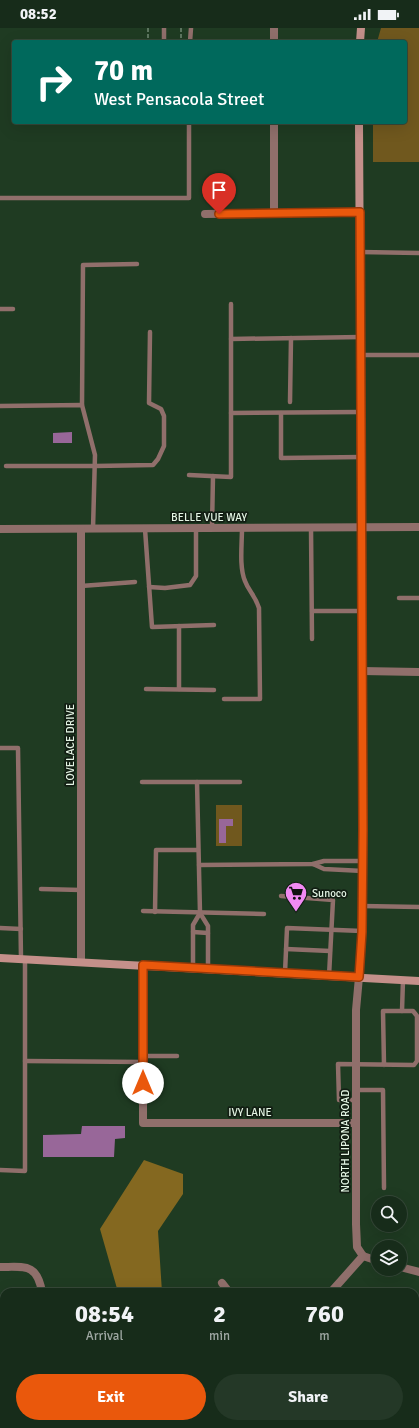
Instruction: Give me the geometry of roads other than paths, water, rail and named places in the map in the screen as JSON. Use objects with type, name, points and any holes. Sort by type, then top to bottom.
[{"type":"street","points":[[274,28],[274,40]]},
{"type":"street","points":[[360,40],[361,28]]},
{"type":"street","points":[[274,124],[274,213]]},
{"type":"street","points":[[359,124],[362,457],[363,871],[362,932],[359,977]]},
{"type":"street","points":[[205,214],[360,212]]},
{"type":"street","name":"BELLE VUE WAY","points":[[0,530],[145,528],[419,528]]},
{"type":"street","name":"LOVELACE DRIVE","points":[[81,529],[81,962]]},
{"type":"street","points":[[362,671],[419,672]]},
{"type":"street","points":[[0,958],[419,981]]},
{"type":"street","points":[[143,965],[143,1059]]},
{"type":"street","name":"NORTH LIPONA ROAD","points":[[359,977],[356,1010],[357,1247],[363,1256]]},
{"type":"street","name":"IVY LANE","points":[[143,1059],[143,1123],[356,1123]]},
{"type":"street","points":[[335,1288],[363,1256],[371,1259]]},
{"type":"street","points":[[0,1267],[22,1267],[31,1269],[36,1273],[40,1280],[41,1288]]},
{"type":"street","points":[[407,1269],[419,1272]]},
{"type":"street","points":[[222,1283],[226,1288]]},
{"type":"lane","points":[[164,28],[164,40]]},
{"type":"lane","points":[[190,28],[190,40]]},
{"type":"lane","points":[[0,198],[189,198],[190,124]]},
{"type":"lane","points":[[360,252],[419,253]]},
{"type":"lane","points":[[93,529],[95,455],[82,405],[83,265],[137,264]]},
{"type":"lane","points":[[189,476],[231,476],[231,304]]},
{"type":"lane","points":[[0,309],[13,308]]},
{"type":"lane","points":[[6,466],[95,466],[153,464],[158,459],[164,446],[164,416],[161,410],[150,403],[150,332]]},
{"type":"lane","points":[[231,339],[361,337]]},
{"type":"lane","points":[[290,402],[291,338]]},
{"type":"lane","points":[[361,355],[419,355]]},
{"type":"lane","points":[[0,406],[82,405]]},
{"type":"lane","points":[[231,413],[361,412]]},
{"type":"lane","points":[[281,413],[281,458],[362,457]]},
{"type":"lane","points":[[212,528],[214,476]]},
{"type":"lane","points":[[145,528],[152,627],[214,625]]},
{"type":"lane","points":[[150,587],[165,588],[190,585],[196,576],[196,528]]},
{"type":"lane","points":[[224,699],[260,699],[259,608],[256,598],[244,580],[242,570],[242,528]]},
{"type":"lane","points":[[311,528],[312,639]]},
{"type":"lane","points":[[81,586],[135,582]]},
{"type":"lane","points":[[399,598],[419,598]]},
{"type":"lane","points":[[312,611],[362,611]]},
{"type":"lane","points":[[179,626],[179,689]]},
{"type":"lane","points":[[146,689],[214,690]]},
{"type":"lane","points":[[0,748],[18,748],[25,1061],[25,1171],[0,1170]]},
{"type":"lane","points":[[142,782],[240,782]]},
{"type":"lane","points":[[197,782],[200,913],[208,926],[208,969]]},
{"type":"lane","points":[[155,912],[156,850],[198,850]]},
{"type":"lane","points":[[199,865],[313,864],[335,860],[363,861]]},
{"type":"lane","points":[[335,860],[335,869]]},
{"type":"lane","points":[[313,864],[324,868],[363,871]]},
{"type":"lane","points":[[41,889],[81,890]]},
{"type":"lane","points":[[281,896],[333,900],[329,976]]},
{"type":"lane","points":[[362,906],[419,907]]},
{"type":"lane","points":[[143,911],[264,914]]},
{"type":"lane","points":[[193,968],[193,925],[200,913]]},
{"type":"lane","points":[[0,928],[21,929]]},
{"type":"lane","points":[[285,973],[287,928],[362,932]]},
{"type":"lane","points":[[193,932],[208,933]]},
{"type":"lane","points":[[286,948],[330,951]]},
{"type":"lane","points":[[402,1011],[403,980]]},
{"type":"lane","points":[[356,1100],[339,1100],[338,1064],[384,1065],[414,1065],[417,1061],[417,1016],[413,1011],[384,1011],[384,1065]]},
{"type":"lane","points":[[25,1061],[143,1059],[177,1056]]},
{"type":"lane","points":[[356,1090],[383,1090],[384,1188]]},
{"type":"place","name":"Sunoco","points":[[296,912]]}]
